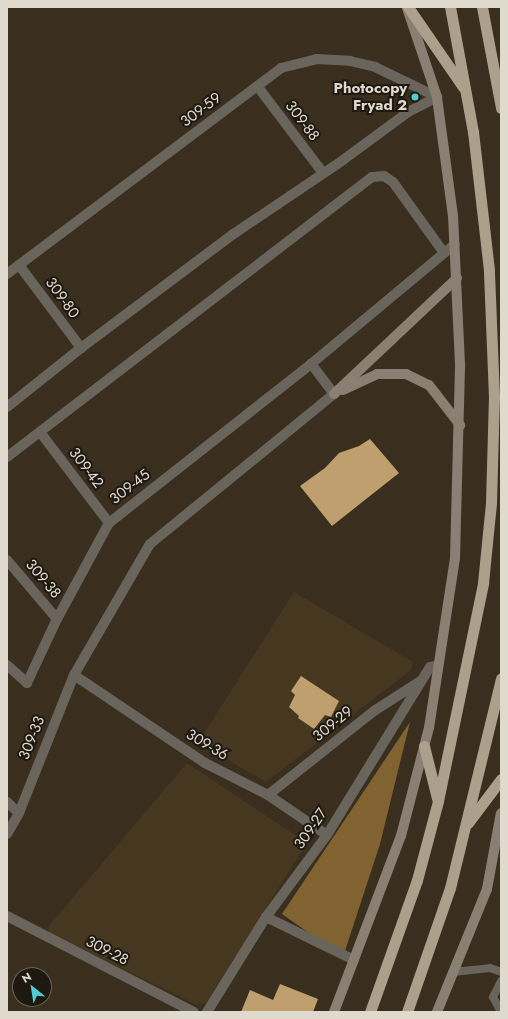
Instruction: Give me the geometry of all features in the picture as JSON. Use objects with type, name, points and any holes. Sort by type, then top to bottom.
[{"type":"highway","points":[[407,7],[466,90]]},
{"type":"highway","points":[[370,1012],[417,880],[438,800],[483,583],[491,503],[494,398],[489,270],[466,90],[450,7]]},
{"type":"highway","points":[[482,7],[501,108]]},
{"type":"highway","points":[[407,1012],[450,888],[501,678]]},
{"type":"highway","points":[[424,746],[438,800]]},
{"type":"highway","points":[[465,827],[501,779]]},
{"type":"main road","points":[[334,1012],[401,836],[424,746],[455,558],[460,425],[455,244],[437,97],[407,7]]},
{"type":"main road","points":[[334,394],[457,278]]},
{"type":"main road","points":[[334,394],[377,374],[406,374],[430,385],[460,425]]},
{"type":"main road","points":[[437,1012],[487,889],[501,814]]},
{"type":"street","name":"309-59","points":[[7,274],[258,87],[281,68],[316,59],[350,60],[375,67],[437,97]]},
{"type":"street","name":"309-88","points":[[258,87],[323,173]]},
{"type":"street","points":[[7,407],[81,348],[232,235],[323,173],[403,114],[437,97]]},
{"type":"street","points":[[7,457],[372,177],[378,175],[390,178],[444,253]]},
{"type":"street","name":"309-45","points":[[7,665],[27,683],[57,619],[109,523],[310,364],[455,244]]},
{"type":"street","name":"309-80","points":[[19,264],[81,348]]},
{"type":"street","points":[[310,364],[334,394]]},
{"type":"street","name":"309-33","points":[[7,834],[19,813],[74,675],[150,544],[334,394]]},
{"type":"street","name":"309-42","points":[[40,432],[109,523]]},
{"type":"street","name":"309-38","points":[[7,560],[57,619]]},
{"type":"street","name":"309-27","points":[[208,1012],[266,917],[328,835],[421,681],[430,668],[438,665]]},
{"type":"street","name":"309-36","points":[[74,675],[205,763],[268,795],[328,835]]},
{"type":"street","name":"309-29","points":[[268,795],[374,711],[421,681]]},
{"type":"street","points":[[7,802],[19,813]]},
{"type":"street","name":"309-28","points":[[7,916],[194,1012]]},
{"type":"street","points":[[266,917],[354,960]]},
{"type":"lane","points":[[453,972],[479,968],[501,971]]},
{"type":"lane","points":[[500,1012],[493,997],[496,986],[501,981]]},
{"type":"shaded area","points":[[294,592],[413,662],[411,670],[266,782],[198,743]]},
{"type":"shaded area","points":[[410,722],[380,844],[343,957],[282,914]]},
{"type":"shaded area","points":[[187,763],[307,843],[206,1003],[197,1005],[48,932],[49,926]]},
{"type":"building","points":[[370,439],[399,473],[332,526],[300,486],[325,468],[339,453],[359,446]]},
{"type":"building","points":[[301,676],[339,701],[331,717],[325,715],[314,729],[298,718],[299,716],[289,707],[295,695],[291,691]]},
{"type":"building","points":[[280,984],[318,999],[313,1012],[241,1012],[250,990],[273,1000]]},
{"type":"place","name":"Photocopy Fryad 2","points":[[415,97]]}]
